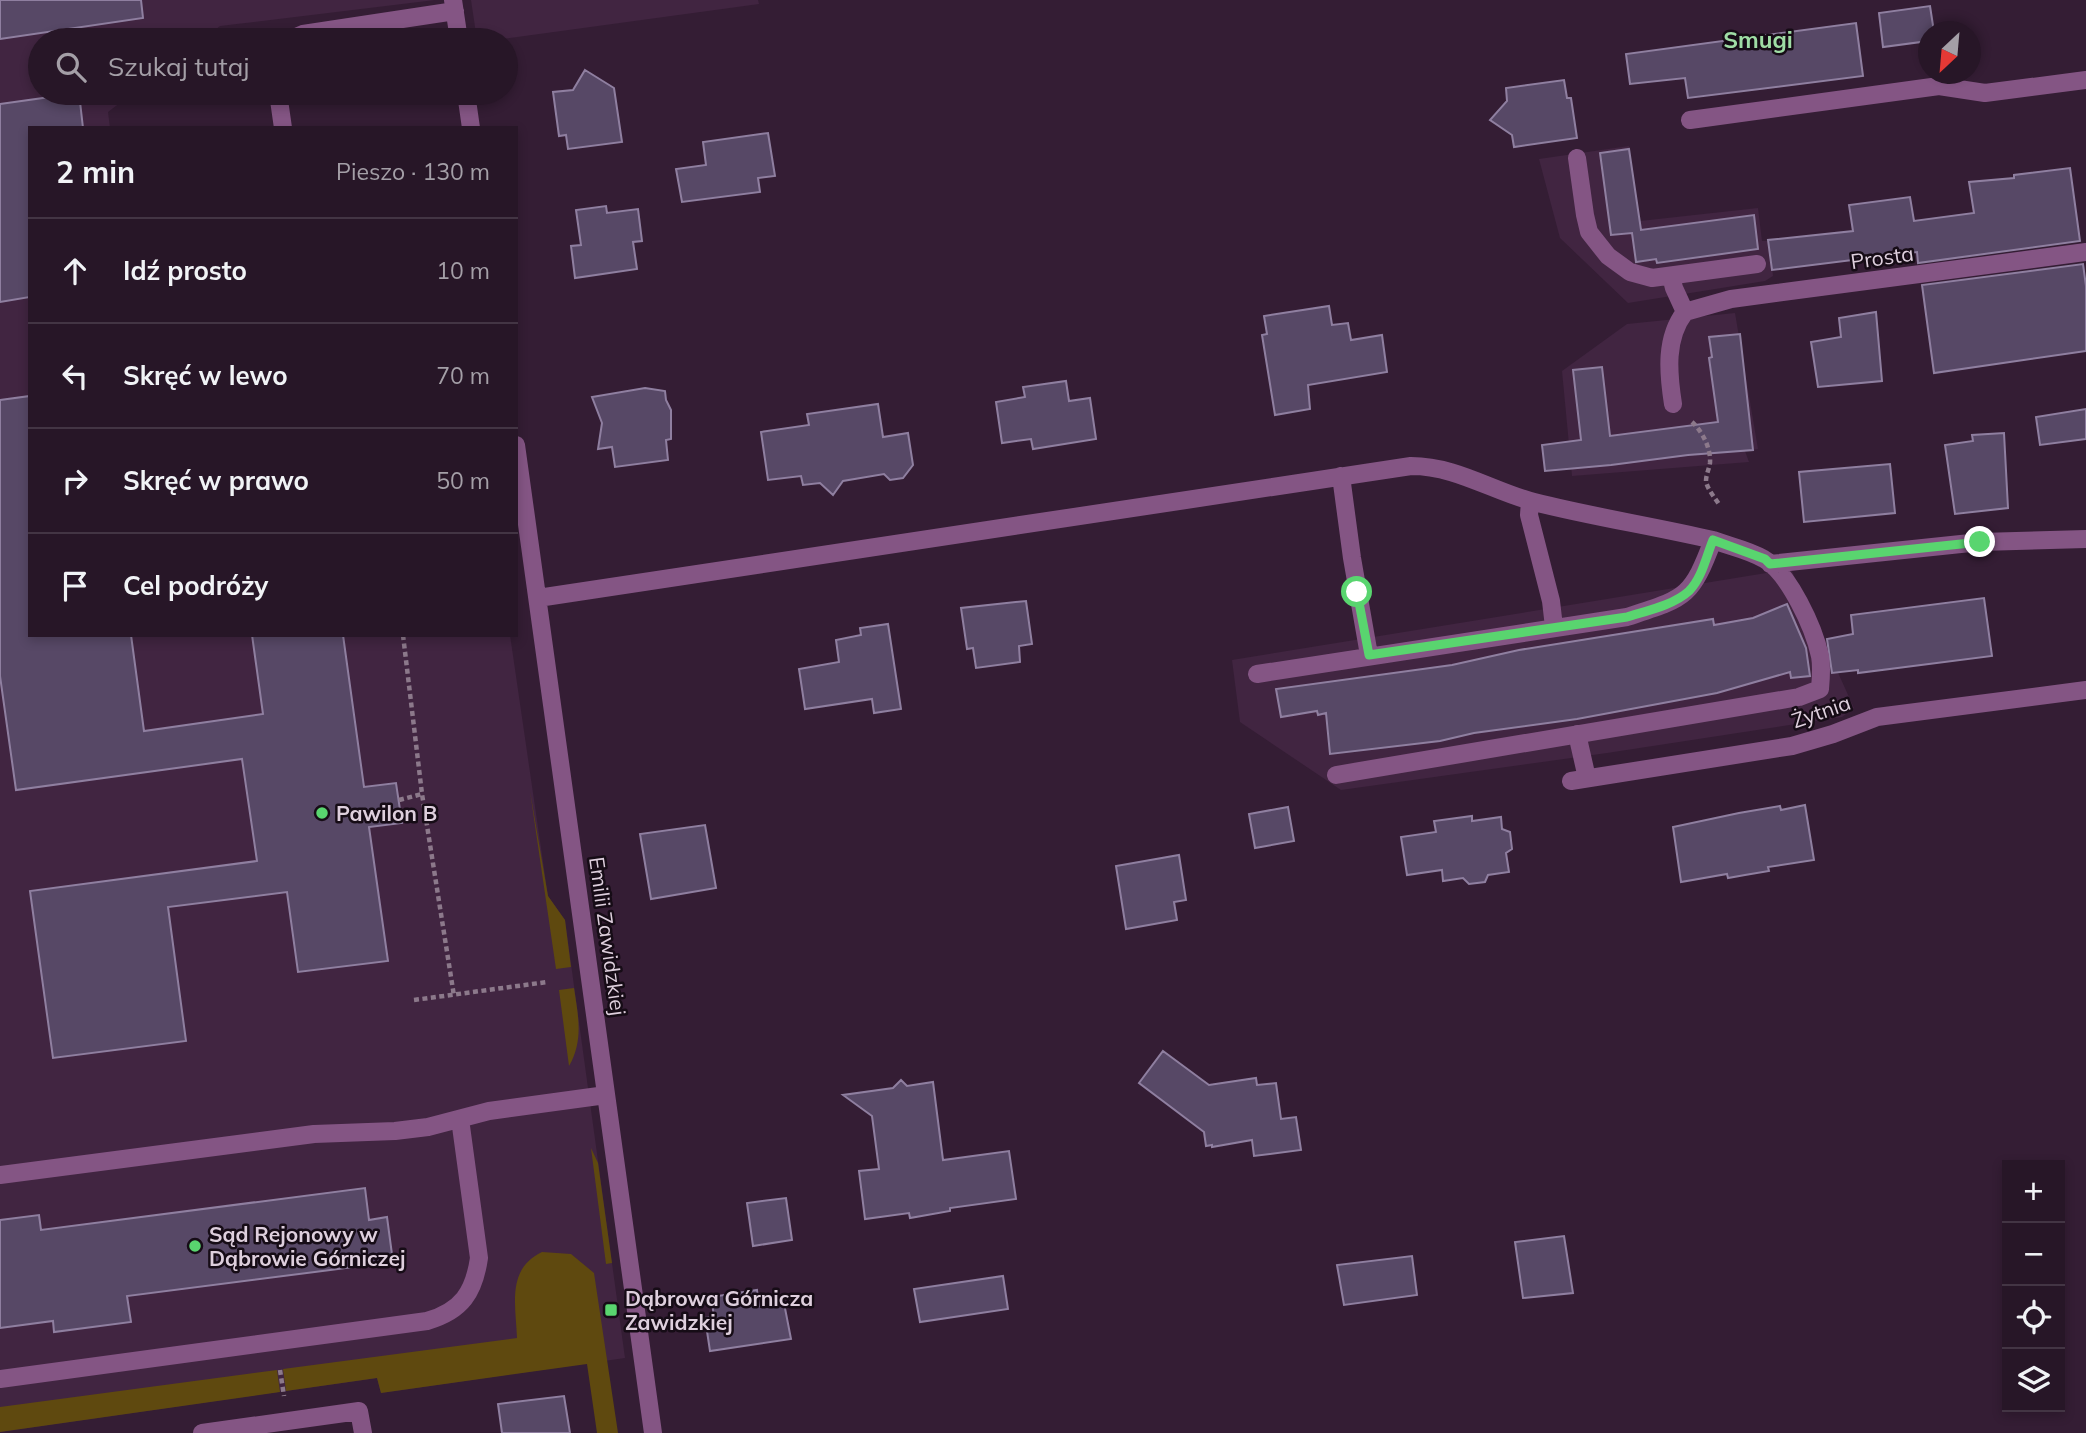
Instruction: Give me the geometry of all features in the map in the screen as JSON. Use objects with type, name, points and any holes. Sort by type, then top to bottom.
[{"type":"street","points":[[335,28],[454,6],[457,28]]},
{"type":"street","points":[[1690,120],[1939,86],[1985,93],[2086,80]]},
{"type":"street","points":[[280,105],[283,126]]},
{"type":"street","points":[[468,105],[471,126]]},
{"type":"street","points":[[1577,158],[1589,232],[1608,256],[1630,272],[1652,278],[1757,264]]},
{"type":"street","name":"Prosta","points":[[1685,312],[1731,299],[2086,252]]},
{"type":"street","points":[[1671,276],[1685,312],[1676,324],[1669,353],[1673,404]]},
{"type":"street","name":"Emilii Zawidzkiej","points":[[518,459],[653,1433]]},
{"type":"street","points":[[538,598],[1341,476],[1425,466],[1462,475],[1530,501],[1713,540],[1765,559],[1786,580],[1820,656],[1819,689],[1799,697],[1336,775]]},
{"type":"street","points":[[1341,476],[1369,655]]},
{"type":"street","points":[[1530,501],[1529,515],[1551,601],[1554,627]]},
{"type":"street","points":[[1770,564],[1980,542],[2086,539]]},
{"type":"street","points":[[1257,674],[1627,617],[1680,597],[1697,580],[1713,540]]},
{"type":"street","name":"Żytnia","points":[[1577,734],[1579,780],[1792,746],[1877,717],[2086,690]]},
{"type":"street","points":[[0,1175],[314,1134],[428,1127],[489,1111],[607,1095]]},
{"type":"street","points":[[0,1379],[427,1321],[445,1316],[469,1293],[479,1258],[460,1119]]},
{"type":"street","points":[[202,1433],[359,1411],[363,1433]]},
{"type":"path","points":[[1673,404],[1698,427],[1704,437],[1710,457],[1706,479],[1720,506]]},
{"type":"path","points":[[403,637],[422,794],[454,996]]},
{"type":"path","points":[[399,800],[422,794]]},
{"type":"path","points":[[414,1000],[547,982]]},
{"type":"path","points":[[281,1375],[283,1391]]},
{"type":"shaded area","points":[[0,0],[435,0],[217,28],[28,28],[28,105],[117,105],[108,112],[110,126],[28,126],[28,637],[510,637],[548,896],[565,920],[625,1358],[381,1393],[377,1378],[0,1432]]},
{"type":"shaded area","points":[[471,0],[758,0],[759,4],[518,37],[518,28],[475,28]]},
{"type":"shaded area","points":[[1629,146],[1640,221],[1758,208],[1762,241],[1769,241],[1773,276],[1765,281],[1628,303],[1560,238],[1539,159]]},
{"type":"shaded area","points":[[1735,313],[1758,449],[1745,451],[1749,462],[1572,476],[1562,371],[1627,324]]},
{"type":"shaded area","points":[[1791,569],[1854,708],[1842,717],[1341,790],[1240,722],[1232,660]]},
{"type":"shaded area","points":[[530,791],[548,896],[565,920],[571,967],[556,969]]},
{"type":"shaded area","points":[[574,988],[578,1037],[569,1066],[559,990]]},
{"type":"shaded area","points":[[591,1148],[598,1163],[612,1263],[606,1264]]},
{"type":"shaded area","points":[[542,1252],[571,1254],[594,1273],[618,1433],[597,1433],[587,1364],[381,1393],[377,1378],[286,1391],[283,1369],[517,1338],[515,1301],[518,1278],[531,1259]]},
{"type":"shaded area","points":[[277,1370],[280,1392],[0,1432],[0,1407]]},
{"type":"building","points":[[0,0],[141,0],[143,18],[75,28],[28,28],[28,35],[0,39]]},
{"type":"building","points":[[1930,6],[1932,21],[1918,21],[1918,42],[1883,47],[1879,13]]},
{"type":"building","points":[[1856,23],[1863,76],[1688,98],[1685,78],[1630,84],[1626,54]]},
{"type":"building","points":[[585,70],[614,88],[622,142],[568,149],[566,135],[559,136],[553,92],[573,90]]},
{"type":"building","points":[[1564,80],[1567,98],[1571,98],[1577,138],[1514,147],[1512,135],[1490,120],[1507,101],[1506,88]]},
{"type":"building","points":[[28,100],[28,105],[80,105],[83,126],[28,126],[28,297],[0,302],[0,104]]},
{"type":"building","points":[[768,133],[775,176],[758,178],[760,192],[682,202],[676,169],[706,165],[703,142]]},
{"type":"building","points":[[1629,149],[1641,230],[1754,215],[1758,249],[1657,263],[1656,259],[1636,262],[1632,233],[1611,235],[1600,153]]},
{"type":"building","points":[[2070,168],[2080,241],[1918,263],[1917,252],[1772,270],[1768,240],[1853,231],[1849,205],[1910,197],[1914,221],[1974,213],[1969,182],[2014,178],[2014,175]]},
{"type":"building","points":[[606,206],[607,213],[638,209],[642,241],[633,242],[637,269],[575,278],[571,246],[581,245],[576,210]]},
{"type":"building","points":[[2083,264],[2086,286],[2086,351],[1934,373],[1922,285]]},
{"type":"building","points":[[1329,306],[1332,325],[1348,323],[1351,340],[1382,335],[1387,372],[1308,385],[1310,409],[1275,415],[1262,335],[1267,334],[1264,316]]},
{"type":"building","points":[[1876,312],[1882,381],[1818,387],[1811,342],[1841,337],[1839,318]]},
{"type":"building","points":[[1740,334],[1753,450],[1545,471],[1542,445],[1581,440],[1573,370],[1602,367],[1610,436],[1718,422],[1709,358],[1712,357],[1709,337]]},
{"type":"building","points":[[1066,381],[1069,401],[1090,398],[1096,439],[1033,449],[1031,439],[1002,443],[996,402],[1025,397],[1023,387]]},
{"type":"building","points":[[645,388],[665,391],[671,410],[671,439],[666,440],[668,460],[615,467],[612,447],[598,449],[602,423],[592,397]]},
{"type":"building","points":[[28,396],[28,637],[131,637],[144,731],[263,714],[252,637],[343,637],[364,787],[396,783],[402,823],[369,827],[388,961],[298,972],[287,892],[168,907],[186,1041],[53,1058],[30,891],[257,861],[242,759],[16,790],[0,676],[0,400]]},
{"type":"building","points":[[878,404],[883,437],[908,433],[913,465],[903,478],[890,480],[884,474],[843,481],[833,495],[820,483],[803,485],[801,476],[768,480],[761,432],[809,425],[807,414]]},
{"type":"building","points":[[2086,409],[2086,439],[2040,445],[2036,417]]},
{"type":"building","points":[[2004,433],[2008,508],[1955,514],[1945,445],[1973,441],[1972,435]]},
{"type":"building","points":[[1890,464],[1895,513],[1804,522],[1799,472]]},
{"type":"building","points":[[1984,598],[1992,656],[1858,673],[1858,670],[1832,673],[1827,639],[1853,634],[1851,615]]},
{"type":"building","points":[[1026,601],[1032,644],[1019,646],[1020,662],[976,668],[973,648],[967,649],[961,608]]},
{"type":"building","points":[[1787,604],[1806,648],[1810,676],[1791,678],[1790,672],[1717,693],[1577,719],[1474,733],[1440,741],[1330,754],[1326,713],[1318,715],[1317,711],[1281,717],[1276,689],[1452,665],[1519,650],[1713,619],[1714,625],[1753,618]]},
{"type":"building","points":[[888,624],[901,709],[874,713],[872,699],[805,709],[799,669],[839,662],[836,640],[861,635],[860,628]]},
{"type":"building","points":[[1805,805],[1814,860],[1768,867],[1769,871],[1728,878],[1727,874],[1681,882],[1673,827],[1780,806],[1781,810]]},
{"type":"building","points":[[1288,807],[1294,841],[1255,848],[1249,814]]},
{"type":"building","points":[[1472,816],[1472,821],[1501,817],[1502,829],[1510,832],[1512,849],[1506,853],[1509,872],[1488,875],[1485,882],[1469,884],[1463,878],[1443,881],[1442,870],[1407,875],[1401,837],[1436,832],[1434,821]]},
{"type":"building","points":[[705,825],[716,888],[651,899],[640,834]]},
{"type":"building","points":[[1179,855],[1186,900],[1174,902],[1177,920],[1126,929],[1116,866]]},
{"type":"building","points":[[1163,1051],[1209,1085],[1256,1078],[1257,1085],[1276,1083],[1281,1119],[1296,1117],[1301,1150],[1254,1156],[1252,1140],[1206,1146],[1204,1132],[1139,1083]]},
{"type":"building","points":[[901,1080],[907,1086],[933,1082],[943,1160],[1009,1151],[1016,1199],[950,1208],[950,1211],[910,1218],[909,1213],[865,1219],[859,1171],[879,1169],[872,1116],[843,1095],[893,1088]]},
{"type":"building","name":"Sąd Rejonowy w Dąbrowie Górniczej","points":[[365,1188],[369,1220],[387,1217],[393,1262],[127,1296],[131,1322],[54,1332],[53,1321],[0,1328],[0,1220],[39,1215],[41,1230]]},
{"type":"building","points":[[786,1198],[792,1240],[753,1246],[747,1203]]},
{"type":"building","points":[[1564,1236],[1573,1293],[1523,1298],[1515,1242]]},
{"type":"building","points":[[1412,1256],[1417,1295],[1344,1305],[1337,1265]]},
{"type":"building","points":[[1003,1276],[1008,1309],[920,1322],[914,1289]]},
{"type":"building","points":[[757,1290],[759,1306],[784,1303],[791,1339],[710,1351],[705,1318],[714,1316],[711,1297]]},
{"type":"building","points":[[564,1396],[570,1433],[502,1433],[498,1404]]},
{"type":"place","name":"Pawilon B","points":[[322,813]]},
{"type":"place","name":"Sąd Rejonowy w Dąbrowie Górniczej","points":[[195,1246]]},
{"type":"place","name":"Dąbrowa Górnicza Zawidzkiej","points":[[611,1310]]},
{"type":"district","name":"Smugi","points":[[1758,39]]},
{"type":"route","points":[[1357,592],[1369,655],[1627,617],[1689,591],[1697,580],[1713,540],[1765,559],[1770,564],[1787,560],[1980,542]]}]
